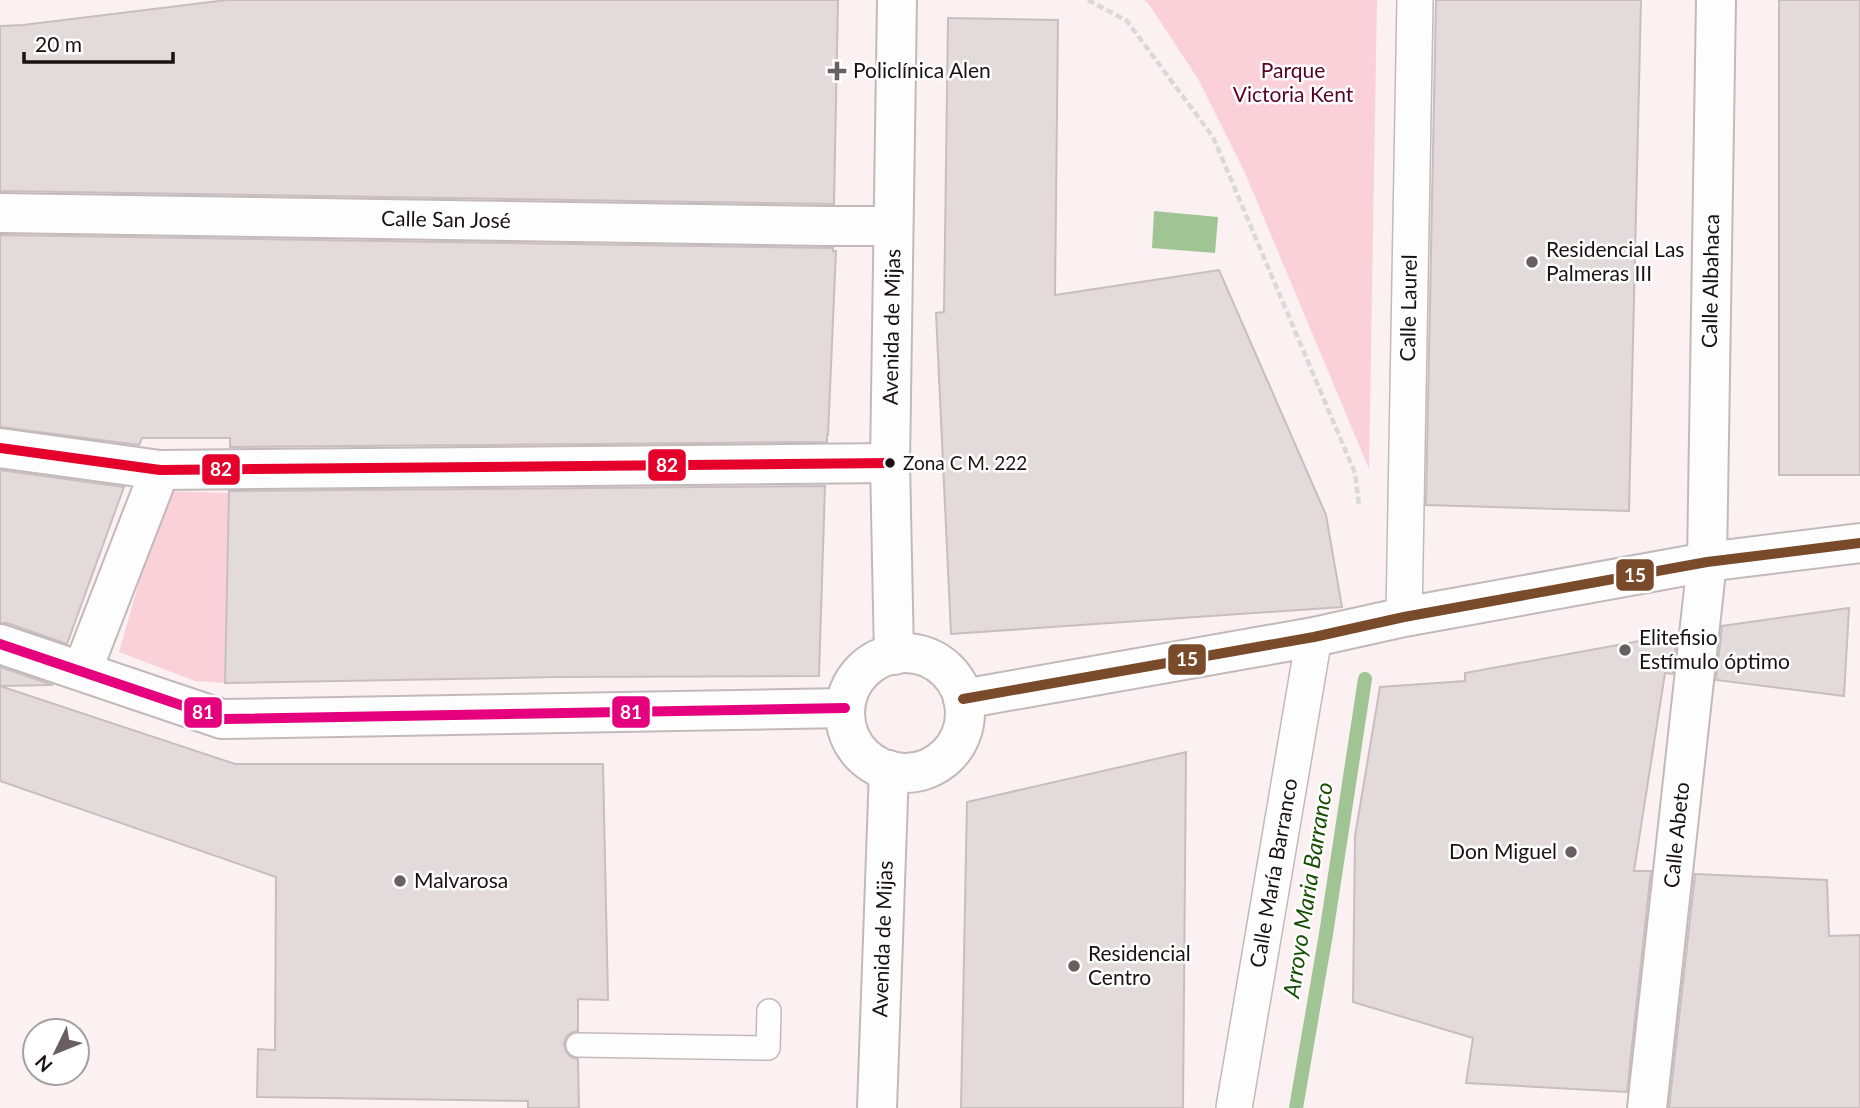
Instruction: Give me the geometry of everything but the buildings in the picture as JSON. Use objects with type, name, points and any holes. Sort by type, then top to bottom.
[{"type":"street","name":"Avenida de Mijas","points":[[894,654],[890,463],[897,0]]},
{"type":"street","name":"Calle Laurel","points":[[1404,617],[1415,0]]},
{"type":"street","name":"Calle Albahaca","points":[[1707,562],[1716,0]]},
{"type":"street","name":"Calle San José","points":[[0,213],[893,226]]},
{"type":"street","points":[[0,447],[160,470],[890,463]]},
{"type":"street","points":[[82,671],[160,470]]},
{"type":"street","points":[[963,699],[1314,637],[1404,617],[1707,562],[1860,543]]},
{"type":"street","name":"Calle Abeto","points":[[1647,1108],[1707,562]]},
{"type":"street","name":"Calle María Barranco","points":[[1234,1108],[1314,637]]},
{"type":"street","points":[[0,644],[222,719],[845,708]]},
{"type":"street","points":[[894,654],[919,654],[935,662],[950,672],[963,699],[964,722],[959,739],[949,754],[936,765],[919,771],[899,773],[880,768],[864,757],[852,741],[846,722],[846,702],[853,683],[865,667],[882,657],[894,654]]},
{"type":"street","name":"Avenida de Mijas","points":[[877,1108],[889,770]]},
{"type":"lane","points":[[578,1045],[768,1048],[769,1011]]},
{"type":"path","points":[[1088,0],[1127,21],[1213,137],[1355,473],[1360,512]]},
{"type":"green space","name":"Parque Victoria Kent","points":[[1144,0],[1377,0],[1369,469],[1245,173],[1198,79]]},
{"type":"green space","points":[[165,491],[229,493],[225,683],[195,681],[119,652]]},
{"type":"shaded area","points":[[1154,211],[1218,217],[1215,253],[1152,248]]},
{"type":"waterway","name":"Arroyo Maria Barranco","points":[[1296,1108],[1365,679]]},
{"type":"transit line","name":"82","points":[[0,448],[160,470],[890,463]]},
{"type":"transit line","name":"15","points":[[963,699],[1314,637],[1404,617],[1707,562],[1860,543]]},
{"type":"transit line","name":"81","points":[[0,644],[222,719],[845,708]]},
{"type":"place","name":"Policlínica Alen","points":[[837,71]]},
{"type":"place","name":"Residencial Las Palmeras III","points":[[1532,262]]},
{"type":"place","name":"Zona C M. 222","points":[[890,463]]},
{"type":"place","name":"Elitefisio Estímulo óptimo","points":[[1625,650]]},
{"type":"place","name":"Don Miguel","points":[[1571,852]]},
{"type":"place","name":"Malvarosa","points":[[400,881]]},
{"type":"place","name":"Residencial Centro","points":[[1074,966]]}]
